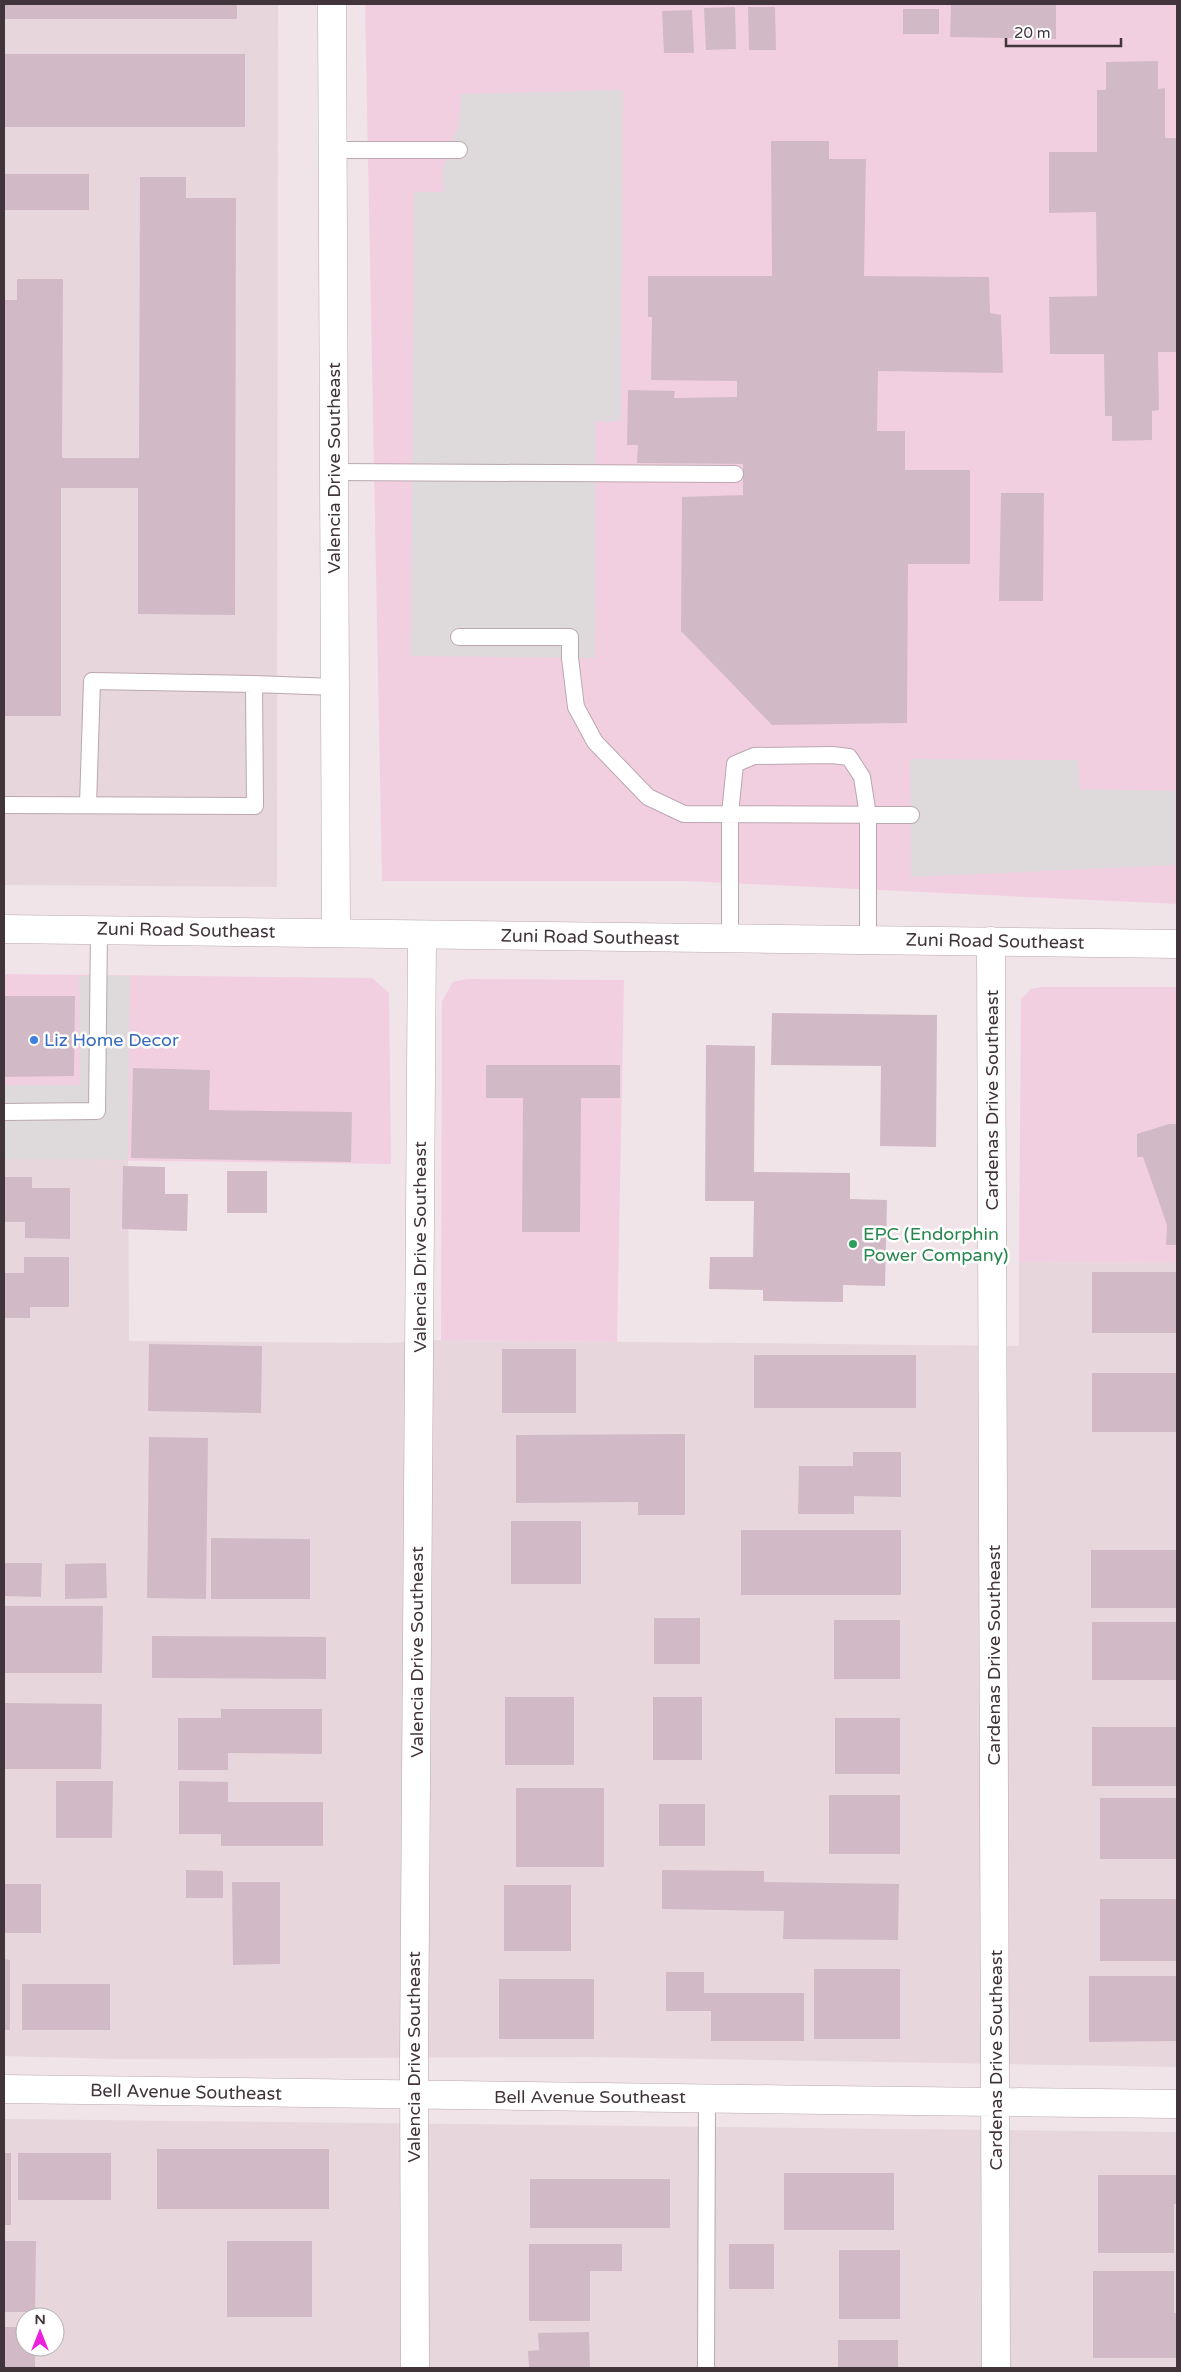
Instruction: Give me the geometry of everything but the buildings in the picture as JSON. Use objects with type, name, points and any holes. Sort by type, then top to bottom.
[{"type":"street","name":"Valencia Drive Southeast","points":[[332,4],[336,932]]},
{"type":"street","name":"Zuni Road Southeast","points":[[4,928],[1177,944]]},
{"type":"street","name":"Valencia Drive Southeast","points":[[415,2368],[414,2096],[422,935]]},
{"type":"street","name":"Cardenas Drive Southeast","points":[[991,941],[996,2368]]},
{"type":"street","name":"Bell Avenue Southeast","points":[[4,2089],[414,2096],[1177,2104]]},
{"type":"lane","points":[[332,150],[459,150]]},
{"type":"lane","points":[[334,472],[735,474]]},
{"type":"lane","points":[[459,636],[570,636],[570,658],[576,707],[594,742],[648,797],[684,814],[911,815]]},
{"type":"lane","points":[[88,805],[92,681],[335,687]]},
{"type":"lane","points":[[4,805],[255,806],[254,684]]},
{"type":"lane","points":[[730,939],[730,814],[735,764],[754,756],[832,755],[849,757],[862,777],[868,815],[868,940]]},
{"type":"lane","points":[[4,1112],[97,1111],[99,929]]},
{"type":"lane","points":[[706,2368],[707,2098]]},
{"type":"shaded area","points":[[4,4],[278,4],[277,887],[4,885]]},
{"type":"shaded area","points":[[365,4],[1177,4],[1177,904],[685,881],[382,881]]},
{"type":"shaded area","points":[[623,90],[621,421],[596,422],[595,658],[411,656],[414,192],[444,192],[442,170],[459,124],[461,94]]},
{"type":"shaded area","points":[[910,759],[1078,760],[1080,789],[1177,791],[1177,865],[911,877]]},
{"type":"shaded area","points":[[4,974],[372,978],[389,993],[391,1164],[4,1159]]},
{"type":"shaded area","points":[[79,976],[130,976],[128,1160],[4,1159],[4,1085],[80,1085]]},
{"type":"shaded area","points":[[467,979],[624,980],[617,1342],[441,1340],[442,1001],[453,982]]},
{"type":"shaded area","points":[[1042,987],[1177,987],[1177,1263],[1019,1262],[1021,999],[1031,989]]},
{"type":"shaded area","points":[[4,1159],[128,1160],[129,1341],[388,1343],[441,1340],[1019,1346],[1019,1262],[1177,1263],[1177,2067],[586,2057],[117,2059],[4,2056]]},
{"type":"shaded area","points":[[4,2119],[1177,2132],[1177,2368],[4,2368]]},
{"type":"place","name":"Liz Home Decor","points":[[34,1040]]},
{"type":"place","name":"EPC (Endorphin Power Company)","points":[[853,1244]]}]
